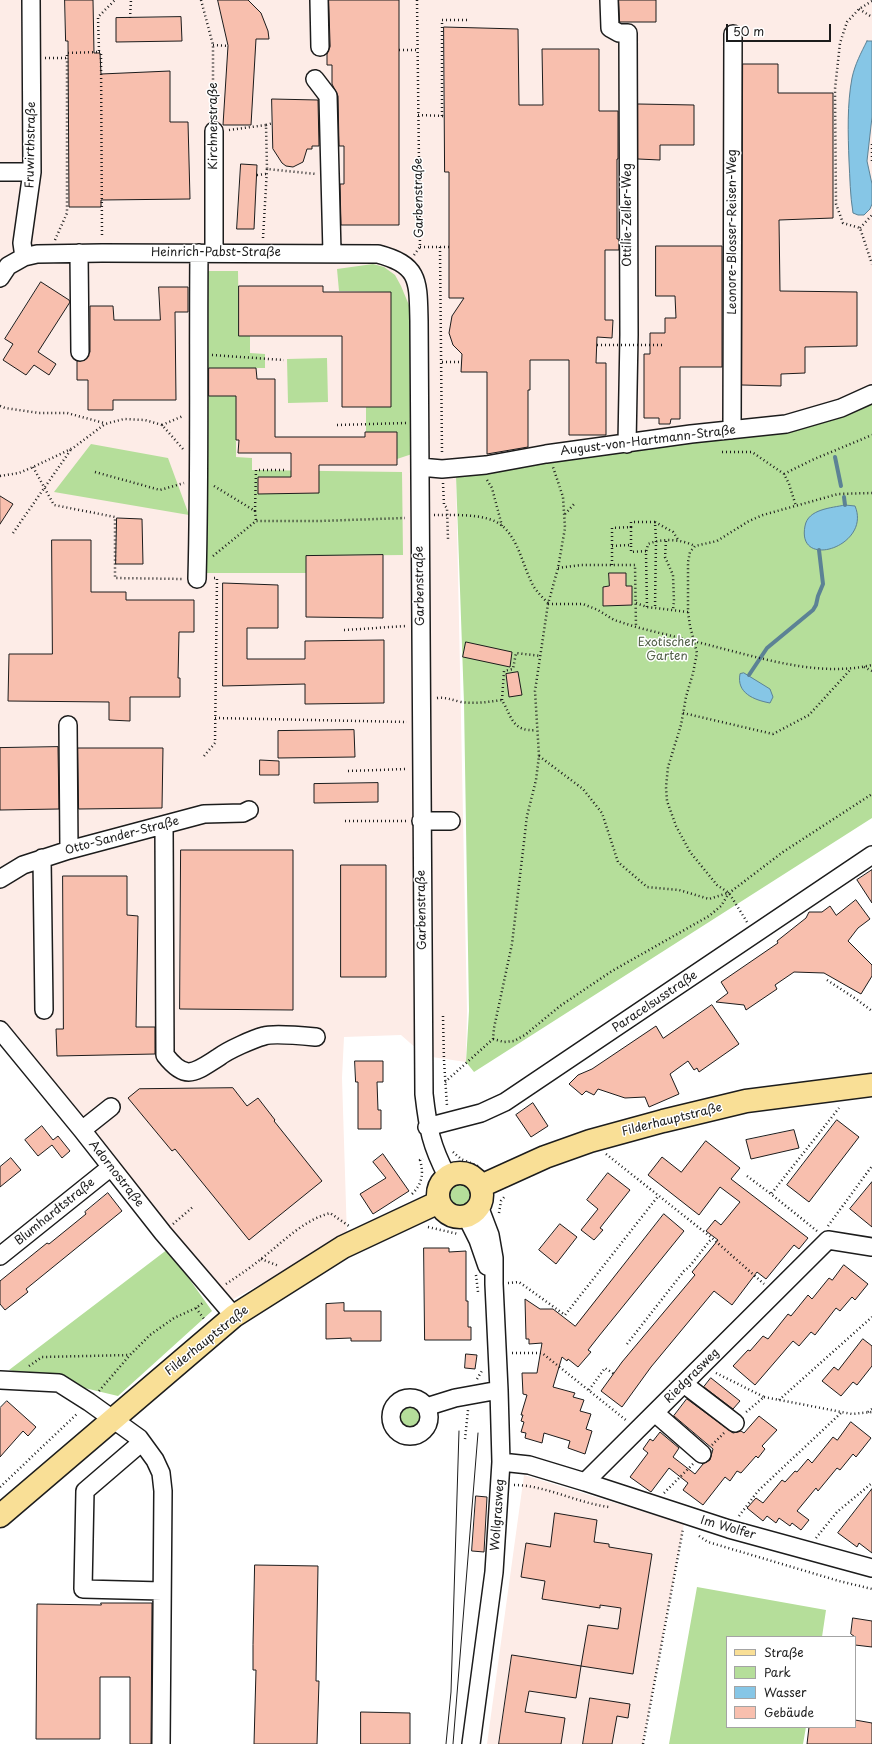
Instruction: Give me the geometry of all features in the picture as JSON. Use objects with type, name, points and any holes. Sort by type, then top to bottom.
[{"type":"main road","name":"Filderhauptstraße","points":[[476,1203],[545,1158],[590,1141],[746,1101],[845,1087],[872,1085]]},
{"type":"main road","points":[[462,1172],[470,1174],[477,1179],[476,1203],[453,1216],[447,1213],[439,1202],[439,1188],[448,1176],[462,1172]]},
{"type":"main road","name":"Filderhauptstraße","points":[[0,1516],[234,1316],[342,1247],[439,1202]]},
{"type":"street","name":"Fruwirthstraße","points":[[24,257],[22,243],[32,172],[31,0]]},
{"type":"street","points":[[319,0],[320,47]]},
{"type":"street","name":"Ottilie-Zeller-Weg","points":[[608,0],[610,28],[619,33],[628,33],[629,335],[627,444]]},
{"type":"street","name":"Leonore-Blosser-Reisen-Weg","points":[[732,430],[733,34]]},
{"type":"street","points":[[314,79],[328,96],[332,253]]},
{"type":"street","name":"Kirchnerstraße","points":[[197,579],[200,478],[199,406],[206,253],[214,132]]},
{"type":"street","points":[[0,172],[32,172]]},
{"type":"street","name":"Heinrich-Pabst-Straße","points":[[24,257],[37,254],[102,252],[332,253],[378,254],[394,258],[406,265]]},
{"type":"street","points":[[79,253],[80,352]]},
{"type":"street","points":[[0,278],[8,266],[24,257]]},
{"type":"street","name":"Garbenstraße","points":[[406,265],[412,272],[416,282],[418,296],[424,1094],[427,1127],[436,1154],[448,1176]]},
{"type":"street","name":"August-von-Hartmann-Straße","points":[[420,467],[442,469],[478,465],[546,454],[786,424],[841,408],[872,394]]},
{"type":"street","points":[[68,725],[69,850]]},
{"type":"street","name":"Otto-Sander-Straße","points":[[0,879],[23,865],[69,850],[164,826],[204,814],[244,813],[248,810]]},
{"type":"street","points":[[421,821],[451,821]]},
{"type":"street","points":[[164,826],[165,1055],[174,1066],[181,1071],[193,1071],[201,1070],[220,1056],[265,1036],[316,1037]]},
{"type":"street","name":"Paracelsusstraße","points":[[427,1127],[481,1113],[505,1102],[872,855]]},
{"type":"street","points":[[42,858],[44,1010]]},
{"type":"street","name":"Adornostraße","points":[[2,1036],[82,1130],[163,1233],[234,1316]]},
{"type":"street","points":[[82,1130],[111,1107]]},
{"type":"street","name":"Blumhardtstraße","points":[[0,1256],[111,1167]]},
{"type":"street","name":"Wollgrasweg","points":[[471,1744],[494,1572],[501,1462],[498,1353],[494,1284],[478,1240],[476,1203]]},
{"type":"street","points":[[825,1237],[872,1247]]},
{"type":"street","name":"Riedgrasweg","points":[[585,1482],[775,1294],[825,1237]]},
{"type":"street","points":[[4,1380],[59,1384],[89,1402],[142,1442],[155,1460],[161,1473],[163,1491],[161,1744]]},
{"type":"street","points":[[684,1384],[735,1423]]},
{"type":"street","points":[[426,1407],[469,1394],[499,1390]]},
{"type":"street","points":[[655,1413],[702,1454]]},
{"type":"street","points":[[142,1442],[85,1491],[83,1589],[162,1590]]},
{"type":"street","points":[[501,1462],[528,1465],[585,1482]]},
{"type":"street","name":"Im Wolfer","points":[[585,1482],[729,1529],[872,1568]]},
{"type":"path","points":[[102,252],[101,52],[99,52],[98,17],[116,0]]},
{"type":"path","points":[[130,18],[131,0]]},
{"type":"path","name":"Kirchnerstraße","points":[[201,0],[214,45],[214,132]]},
{"type":"path","name":"Garbenstraße","points":[[406,265],[420,247],[416,0]]},
{"type":"path","points":[[860,228],[843,223],[836,204],[836,97],[840,43],[847,22],[859,9],[872,0]]},
{"type":"path","points":[[859,9],[872,16]]},
{"type":"path","points":[[418,115],[443,116],[442,20],[468,20]]},
{"type":"path","points":[[214,45],[228,46]]},
{"type":"path","points":[[399,50],[418,50]]},
{"type":"path","points":[[52,254],[56,236],[67,213],[67,53],[99,52]]},
{"type":"path","points":[[31,58],[67,58]]},
{"type":"path","points":[[214,132],[272,123]]},
{"type":"path","points":[[264,233],[267,169],[266,125]]},
{"type":"path","points":[[872,144],[872,162]]},
{"type":"path","points":[[267,169],[329,175]]},
{"type":"path","points":[[257,175],[266,174]]},
{"type":"path","points":[[860,228],[872,215]]},
{"type":"path","points":[[860,228],[872,264]]},
{"type":"path","points":[[420,247],[449,247]]},
{"type":"path","points":[[440,247],[442,469],[444,505],[447,508],[448,539]]},
{"type":"path","points":[[597,345],[662,345]]},
{"type":"path","points":[[220,356],[284,360]]},
{"type":"path","points":[[442,362],[462,362]]},
{"type":"path","points":[[0,406],[27,412],[67,413],[105,424]]},
{"type":"path","points":[[162,425],[174,421],[199,406]]},
{"type":"path","points":[[0,476],[19,473],[33,467],[73,448],[105,424],[124,419],[145,420],[162,425],[184,451]]},
{"type":"path","points":[[337,425],[419,423]]},
{"type":"path","points":[[784,474],[812,460],[872,435]]},
{"type":"path","points":[[13,533],[73,448]]},
{"type":"path","points":[[722,452],[752,452],[784,474],[796,506]]},
{"type":"path","points":[[445,1082],[493,1039],[512,944],[527,816],[536,780],[539,756],[536,730],[535,691],[548,604],[558,568],[565,514],[563,496],[557,474],[546,454]]},
{"type":"path","points":[[478,465],[492,488],[502,527]]},
{"type":"path","points":[[33,467],[54,505],[115,517],[115,578],[217,578],[215,743],[204,756]]},
{"type":"path","points":[[256,521],[256,470],[285,470]]},
{"type":"path","points":[[95,472],[160,490],[200,478],[255,511]]},
{"type":"path","points":[[755,934],[729,893],[717,885],[690,852],[676,826],[667,801],[666,787],[668,767],[681,725],[682,712],[697,653],[688,612],[688,562],[690,552],[695,546],[717,541],[749,521],[763,515],[838,494],[851,492],[872,493]]},
{"type":"path","points":[[565,514],[575,503]]},
{"type":"path","points":[[211,558],[256,521],[320,521],[407,518],[419,515],[447,515],[490,519],[502,527],[511,536],[534,588],[548,604],[583,604],[598,610],[614,620],[636,627],[783,664],[818,668],[851,669],[872,665]]},
{"type":"path","points":[[646,552],[631,552],[631,522],[654,522],[673,532],[679,541]]},
{"type":"path","points":[[654,522],[656,540],[655,608]]},
{"type":"path","points":[[612,565],[612,528],[631,527]]},
{"type":"path","points":[[647,607],[646,552],[648,544],[656,540],[666,540],[685,541],[695,546]]},
{"type":"path","points":[[666,540],[664,557],[673,575],[673,610]]},
{"type":"path","points":[[612,546],[631,545]]},
{"type":"path","points":[[558,568],[581,565],[635,565],[636,627]]},
{"type":"path","points":[[636,603],[647,607],[688,612]]},
{"type":"path","points":[[344,630],[420,625]]},
{"type":"path","points":[[536,730],[525,731],[517,726],[502,700],[504,671],[513,669],[516,653],[541,656]]},
{"type":"path","points":[[863,667],[872,671]]},
{"type":"path","points":[[682,712],[773,734],[809,715],[851,669]]},
{"type":"path","points":[[422,698],[448,697],[460,702],[479,704],[502,700]]},
{"type":"path","points":[[215,718],[422,722]]},
{"type":"path","points":[[539,756],[583,789],[602,813],[618,862],[647,887],[679,890],[709,899],[729,893],[783,852],[872,794]]},
{"type":"path","points":[[348,771],[422,769]]},
{"type":"path","points":[[345,821],[421,821]]},
{"type":"path","points":[[493,1039],[504,1042],[514,1041],[525,1035],[560,1006],[612,971],[709,916],[721,906],[729,893]]},
{"type":"path","points":[[827,980],[872,1011]]},
{"type":"path","points":[[443,1016],[448,1121]]},
{"type":"path","points":[[771,1194],[844,1102],[845,1087]]},
{"type":"path","points":[[590,1141],[712,1238],[775,1294]]},
{"type":"path","points":[[410,1195],[417,1189],[422,1180],[423,1174],[420,1160]]},
{"type":"path","points":[[747,1176],[825,1237],[872,1166]]},
{"type":"path","points":[[494,1284],[519,1282],[565,1315],[659,1195]]},
{"type":"path","points":[[163,1233],[194,1206]]},
{"type":"path","points":[[0,1487],[89,1402],[130,1355],[150,1335],[174,1318],[196,1308],[214,1292],[261,1259],[296,1229],[320,1216],[330,1213],[348,1226],[354,1224]]},
{"type":"path","points":[[424,1226],[457,1234],[463,1238]]},
{"type":"path","points":[[627,1344],[712,1238]]},
{"type":"path","points":[[261,1259],[278,1267]]},
{"type":"path","points":[[475,1272],[478,1299]]},
{"type":"path","points":[[779,1400],[872,1316]]},
{"type":"path","points":[[498,1353],[542,1353],[638,1430]]},
{"type":"path","points":[[4,1380],[42,1357],[130,1355]]},
{"type":"path","points":[[465,1439],[469,1394],[483,1369],[482,1362]]},
{"type":"path","points":[[589,1390],[606,1368],[614,1374]]},
{"type":"path","points":[[764,1397],[852,1414],[872,1412]]},
{"type":"path","points":[[867,1413],[872,1409]]},
{"type":"path","points":[[729,1529],[758,1492],[842,1412]]},
{"type":"path","points":[[806,1549],[837,1512],[872,1483]]},
{"type":"path","points":[[500,1485],[525,1485],[594,1505],[614,1508]]},
{"type":"path","points":[[643,1744],[684,1527],[690,1530]]},
{"type":"path","points":[[696,1534],[708,1542],[838,1582],[872,1589]]},
{"type":"shaded area","points":[[0,0],[872,0],[872,394],[841,408],[456,476],[467,1011],[466,1062],[425,1056],[401,1035],[344,1037],[342,1078],[347,1237],[226,1303],[0,1029]]},
{"type":"shaded area","points":[[524,1475],[684,1524],[643,1744],[487,1744]]},
{"type":"green space","points":[[373,264],[384,267],[395,275],[411,310],[412,454],[397,459],[397,432],[366,432],[366,407],[390,292],[339,291],[337,269]]},
{"type":"green space","points":[[201,271],[238,271],[239,336],[250,336],[250,353],[265,354],[265,368],[236,368],[236,457],[252,458],[252,470],[402,472],[403,555],[306,556],[306,573],[202,573]]},
{"type":"green space","points":[[327,358],[328,402],[288,403],[287,359]]},
{"type":"green space","name":"Exotischer Garten","points":[[872,399],[872,818],[474,1072],[466,1062],[469,1011],[464,703],[456,476],[628,447]]},
{"type":"green space","points":[[91,444],[168,458],[189,515],[54,492]]},
{"type":"green space","points":[[460,1181],[469,1185],[473,1194],[469,1203],[460,1207],[451,1203],[447,1194],[451,1185]]},
{"type":"green space","points":[[168,1249],[212,1311],[118,1396],[9,1370]]},
{"type":"green space","points":[[410,1405],[418,1409],[422,1417],[418,1425],[410,1429],[402,1425],[398,1417],[402,1409]]},
{"type":"green space","points":[[697,1587],[826,1610],[822,1636],[726,1636],[726,1728],[806,1728],[803,1744],[669,1744]]},
{"type":"water","points":[[867,41],[872,41],[872,117],[867,161],[872,184],[872,204],[870,209],[864,215],[858,215],[853,213],[850,187],[848,130],[850,88],[858,59]]},
{"type":"water","points":[[845,505],[855,506],[857,520],[853,532],[844,542],[833,548],[821,550],[811,547],[805,540],[805,526],[807,520],[821,510]]},
{"type":"water","points":[[744,673],[770,689],[773,697],[770,703],[752,698],[744,691],[739,681],[740,674]]},
{"type":"building","points":[[65,0],[93,0],[94,53],[100,53],[101,74],[170,71],[170,122],[188,122],[190,199],[101,200],[101,207],[69,207],[68,41],[66,41]]},
{"type":"building","points":[[218,0],[248,0],[261,13],[268,31],[269,39],[256,39],[251,125],[223,125],[228,46]]},
{"type":"building","points":[[329,0],[399,0],[399,225],[341,225],[340,184],[344,184],[344,146],[339,146],[338,96],[332,84],[332,65],[327,65],[327,54],[330,47]]},
{"type":"building","points":[[619,0],[656,0],[656,22],[620,22]]},
{"type":"building","points":[[181,17],[182,41],[116,42],[116,18]]},
{"type":"building","points":[[444,27],[518,29],[519,105],[543,105],[542,49],[599,49],[599,111],[618,111],[617,239],[619,239],[619,250],[605,250],[605,320],[613,320],[612,338],[597,337],[596,363],[606,363],[606,435],[569,435],[569,360],[530,360],[530,390],[528,390],[528,447],[487,454],[487,372],[461,372],[462,354],[453,345],[449,333],[452,316],[464,298],[449,298],[449,172],[445,172]]},
{"type":"building","points":[[743,64],[778,64],[778,93],[833,93],[833,218],[779,220],[780,291],[857,292],[857,346],[805,347],[805,373],[781,374],[781,386],[742,385]]},
{"type":"building","points":[[272,99],[318,100],[319,146],[312,146],[312,149],[307,149],[303,162],[293,167],[286,166],[282,163],[273,149]]},
{"type":"building","points":[[638,104],[694,105],[694,145],[660,145],[660,160],[638,159]]},
{"type":"building","points":[[241,164],[257,165],[254,229],[237,229]]},
{"type":"building","points":[[656,246],[722,246],[722,367],[680,367],[680,419],[671,419],[670,424],[659,424],[659,418],[644,418],[644,354],[650,354],[650,333],[665,333],[665,318],[676,318],[675,296],[656,296]]},
{"type":"building","points":[[41,282],[70,302],[38,352],[56,364],[49,375],[34,365],[26,375],[3,360],[13,344],[5,339]]},
{"type":"building","points":[[239,286],[323,286],[323,292],[391,292],[391,407],[342,407],[342,336],[239,336]]},
{"type":"building","points":[[159,287],[188,287],[188,312],[175,312],[176,400],[113,400],[113,410],[88,410],[88,380],[77,380],[77,361],[85,360],[90,352],[90,306],[113,306],[114,320],[160,320]]},
{"type":"building","points":[[209,368],[256,368],[257,379],[275,379],[275,437],[365,437],[365,432],[397,432],[397,465],[319,465],[319,493],[258,494],[258,477],[291,477],[291,453],[238,453],[239,440],[236,440],[236,396],[209,396]]},
{"type":"building","points":[[0,496],[13,504],[0,524]]},
{"type":"building","points":[[117,518],[142,519],[143,564],[116,564]]},
{"type":"building","points":[[52,540],[91,540],[91,592],[126,592],[126,600],[194,600],[194,632],[179,632],[178,678],[180,678],[180,697],[130,697],[130,721],[109,720],[109,702],[8,701],[9,654],[52,654]]},
{"type":"building","points":[[383,555],[383,618],[306,617],[306,556]]},
{"type":"building","points":[[609,573],[626,573],[626,586],[632,586],[632,605],[603,606],[603,587],[609,586]]},
{"type":"building","points":[[223,583],[278,585],[278,628],[247,628],[247,659],[305,659],[305,641],[384,640],[384,703],[305,704],[305,684],[223,686]]},
{"type":"building","points":[[466,642],[512,652],[510,667],[463,657]]},
{"type":"building","points":[[518,672],[522,695],[509,697],[506,674]]},
{"type":"building","points":[[354,730],[355,757],[278,758],[278,731]]},
{"type":"building","points":[[58,747],[59,809],[0,810],[0,748]]},
{"type":"building","points":[[78,748],[163,748],[162,808],[79,809]]},
{"type":"building","points":[[260,760],[279,761],[279,775],[260,775]]},
{"type":"building","points":[[378,783],[378,802],[314,803],[314,784]]},
{"type":"building","points":[[181,850],[293,850],[293,1010],[180,1009]]},
{"type":"building","points":[[341,865],[386,865],[386,977],[341,977]]},
{"type":"building","points":[[872,870],[872,903],[857,880]]},
{"type":"building","points":[[63,876],[127,876],[127,915],[138,916],[136,1027],[155,1027],[155,1054],[57,1056],[56,1029],[63,1029]]},
{"type":"building","points":[[856,900],[870,919],[858,928],[848,941],[872,965],[872,976],[861,994],[824,973],[794,972],[775,985],[777,989],[746,1010],[744,1005],[716,1002],[728,993],[721,982],[778,943],[777,941],[806,918],[809,912],[822,912],[830,906],[836,915]]},
{"type":"building","points":[[712,1005],[739,1044],[699,1072],[697,1068],[694,1070],[688,1061],[670,1074],[679,1094],[649,1107],[645,1097],[625,1098],[598,1089],[594,1095],[586,1091],[582,1095],[569,1084],[578,1075],[592,1069],[656,1026],[663,1038]]},
{"type":"building","points":[[355,1061],[383,1061],[383,1082],[377,1082],[378,1110],[381,1110],[381,1129],[358,1129],[358,1082],[356,1082]]},
{"type":"building","points":[[233,1088],[247,1106],[258,1098],[275,1120],[274,1121],[322,1181],[249,1240],[175,1149],[172,1151],[128,1098],[139,1089]]},
{"type":"building","points":[[533,1103],[548,1126],[531,1137],[516,1115]]},
{"type":"building","points":[[837,1120],[859,1137],[809,1202],[787,1185]]},
{"type":"building","points":[[42,1126],[53,1140],[58,1136],[70,1151],[62,1158],[52,1145],[38,1156],[25,1140]]},
{"type":"building","points":[[794,1130],[799,1148],[751,1159],[746,1140]]},
{"type":"building","points":[[706,1141],[740,1168],[731,1179],[808,1238],[799,1249],[794,1245],[766,1279],[757,1272],[732,1305],[714,1291],[651,1367],[622,1407],[601,1391],[622,1362],[695,1275],[692,1272],[718,1240],[706,1231],[715,1220],[721,1225],[740,1202],[720,1187],[699,1215],[648,1175],[662,1157],[681,1172]]},
{"type":"building","points":[[383,1154],[409,1191],[373,1214],[360,1194],[386,1178],[373,1162]]},
{"type":"building","points":[[11,1158],[21,1170],[0,1187],[0,1167]]},
{"type":"building","points":[[608,1173],[630,1190],[600,1228],[603,1230],[594,1240],[581,1230],[598,1209],[587,1200]]},
{"type":"building","points":[[872,1182],[872,1227],[850,1209]]},
{"type":"building","points":[[108,1193],[122,1211],[26,1289],[28,1292],[5,1310],[0,1304],[0,1281],[86,1214],[85,1212]]},
{"type":"building","points":[[664,1214],[684,1231],[588,1350],[591,1352],[578,1367],[568,1359],[567,1361],[562,1357],[553,1387],[575,1393],[573,1397],[584,1400],[580,1411],[591,1414],[586,1429],[592,1431],[585,1454],[568,1448],[570,1441],[544,1433],[542,1443],[525,1438],[526,1433],[521,1432],[524,1422],[521,1421],[523,1415],[521,1415],[527,1395],[523,1394],[522,1373],[537,1373],[542,1343],[529,1344],[529,1339],[526,1339],[525,1299],[540,1309],[553,1309],[575,1326]]},
{"type":"building","points":[[560,1224],[577,1237],[556,1264],[539,1250]]},
{"type":"building","points":[[424,1248],[449,1248],[449,1252],[466,1251],[466,1301],[468,1301],[468,1327],[471,1327],[471,1340],[425,1340]]},
{"type":"building","points":[[844,1265],[868,1284],[855,1300],[852,1297],[840,1311],[836,1308],[815,1335],[811,1332],[799,1346],[793,1341],[755,1385],[733,1366],[748,1350],[750,1351],[763,1336],[768,1339],[788,1314],[791,1316],[808,1295],[812,1299],[829,1278],[832,1280]]},
{"type":"building","points":[[344,1303],[344,1311],[381,1311],[381,1341],[351,1341],[351,1338],[326,1339],[326,1304]]},
{"type":"building","points":[[863,1339],[872,1346],[872,1366],[857,1385],[853,1382],[841,1396],[822,1381],[834,1367],[838,1370]]},
{"type":"building","points":[[466,1354],[477,1355],[475,1369],[465,1368]]},
{"type":"building","points":[[711,1378],[740,1401],[733,1409],[704,1387]]},
{"type":"building","points":[[687,1399],[733,1433],[741,1431],[744,1433],[759,1416],[777,1430],[762,1446],[765,1449],[758,1458],[756,1456],[741,1473],[737,1471],[730,1481],[725,1477],[703,1505],[683,1490],[688,1483],[669,1468],[651,1492],[630,1477],[648,1453],[643,1449],[650,1439],[653,1441],[660,1432],[679,1448],[673,1457],[695,1474],[703,1464],[710,1460],[713,1449],[674,1416]]},
{"type":"building","points":[[7,1401],[36,1427],[28,1436],[23,1431],[0,1457],[0,1408]]},
{"type":"building","points":[[851,1422],[871,1438],[856,1457],[853,1454],[840,1470],[837,1468],[818,1491],[816,1488],[797,1511],[809,1520],[801,1530],[792,1523],[790,1526],[779,1518],[776,1523],[767,1516],[763,1521],[747,1508],[756,1498],[763,1503],[782,1480],[785,1482],[795,1471],[797,1472],[808,1459],[812,1463],[833,1437],[837,1440]]},
{"type":"building","points":[[872,1489],[872,1553],[859,1543],[857,1547],[838,1533]]},
{"type":"building","points":[[476,1496],[487,1497],[484,1552],[472,1551]]},
{"type":"building","points":[[555,1513],[597,1520],[594,1542],[609,1544],[609,1547],[652,1554],[633,1674],[581,1666],[588,1625],[618,1629],[621,1608],[600,1605],[600,1608],[542,1599],[545,1581],[521,1577],[526,1543],[550,1547]]},
{"type":"building","points":[[255,1565],[318,1566],[316,1681],[319,1681],[317,1744],[254,1744],[256,1670],[253,1670]]},
{"type":"building","points":[[101,1603],[152,1603],[151,1744],[130,1744],[130,1677],[100,1677],[100,1739],[36,1739],[37,1604],[101,1605]]},
{"type":"building","points":[[853,1618],[872,1621],[872,1647],[856,1645],[856,1636],[851,1634]]},
{"type":"building","points":[[512,1655],[581,1666],[576,1698],[529,1691],[525,1712],[565,1718],[561,1744],[499,1744]]},
{"type":"building","points":[[590,1698],[630,1704],[628,1718],[617,1716],[612,1744],[583,1744]]},
{"type":"building","points":[[361,1712],[410,1713],[410,1744],[361,1744]]},
{"type":"building","points":[[856,1720],[872,1723],[872,1744],[807,1744],[809,1728],[856,1728]]},
{"type":"waterway","points":[[835,457],[841,486]]},
{"type":"waterway","points":[[844,497],[845,505]]},
{"type":"waterway","points":[[749,675],[767,648],[813,610],[816,605],[823,584],[819,550]]},
{"type":"tram line","points":[[446,1744],[451,1692],[459,1431]]},
{"type":"tram line","points":[[453,1744],[478,1433]]}]
